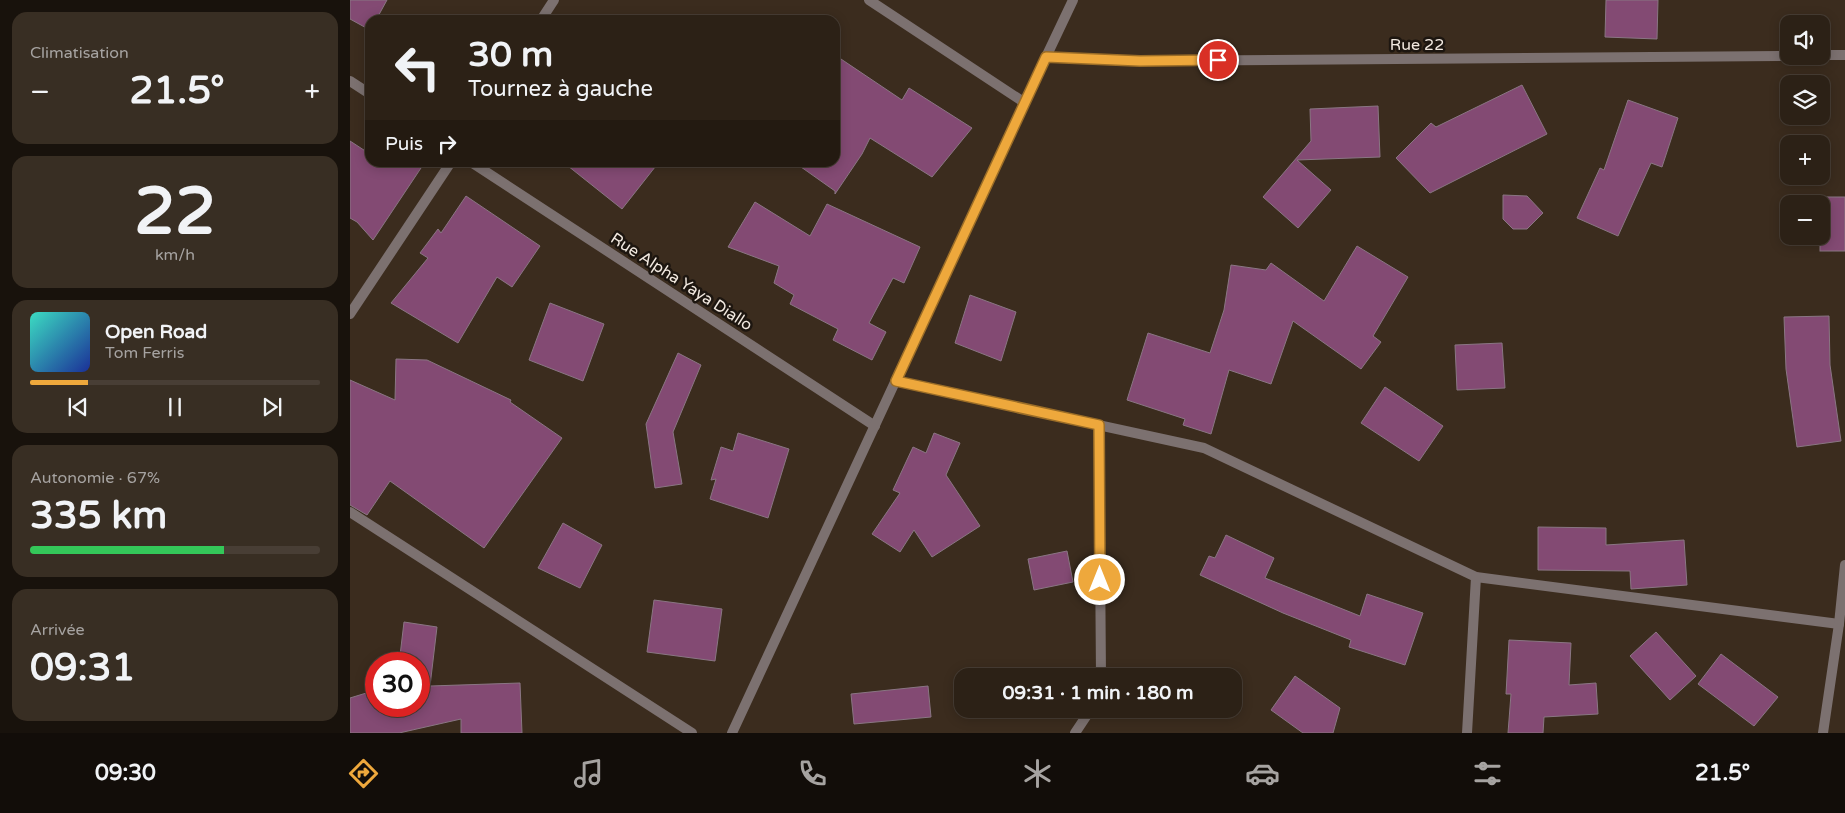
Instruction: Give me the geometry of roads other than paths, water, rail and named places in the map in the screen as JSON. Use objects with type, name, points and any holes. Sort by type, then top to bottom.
[{"type":"street","points":[[544,15],[554,0]]},
{"type":"street","points":[[869,0],[1025,103]]},
{"type":"street","points":[[732,733],[1073,0]]},
{"type":"street","points":[[1830,55],[1845,55]]},
{"type":"street","name":"Rue 22","points":[[1046,57],[1140,61],[1780,56]]},
{"type":"street","points":[[350,81],[365,91]]},
{"type":"street","points":[[350,314],[448,167]]},
{"type":"street","name":"Rue Alpha Yaya Diallo","points":[[480,167],[875,426]]},
{"type":"street","points":[[896,381],[1204,448],[1476,576],[1839,624]]},
{"type":"street","points":[[1099,425],[1101,668]]},
{"type":"street","points":[[350,512],[692,733]]},
{"type":"street","points":[[1823,733],[1839,624],[1845,565]]},
{"type":"street","points":[[1467,733],[1476,576]]},
{"type":"street","points":[[1075,733],[1085,718]]}]
